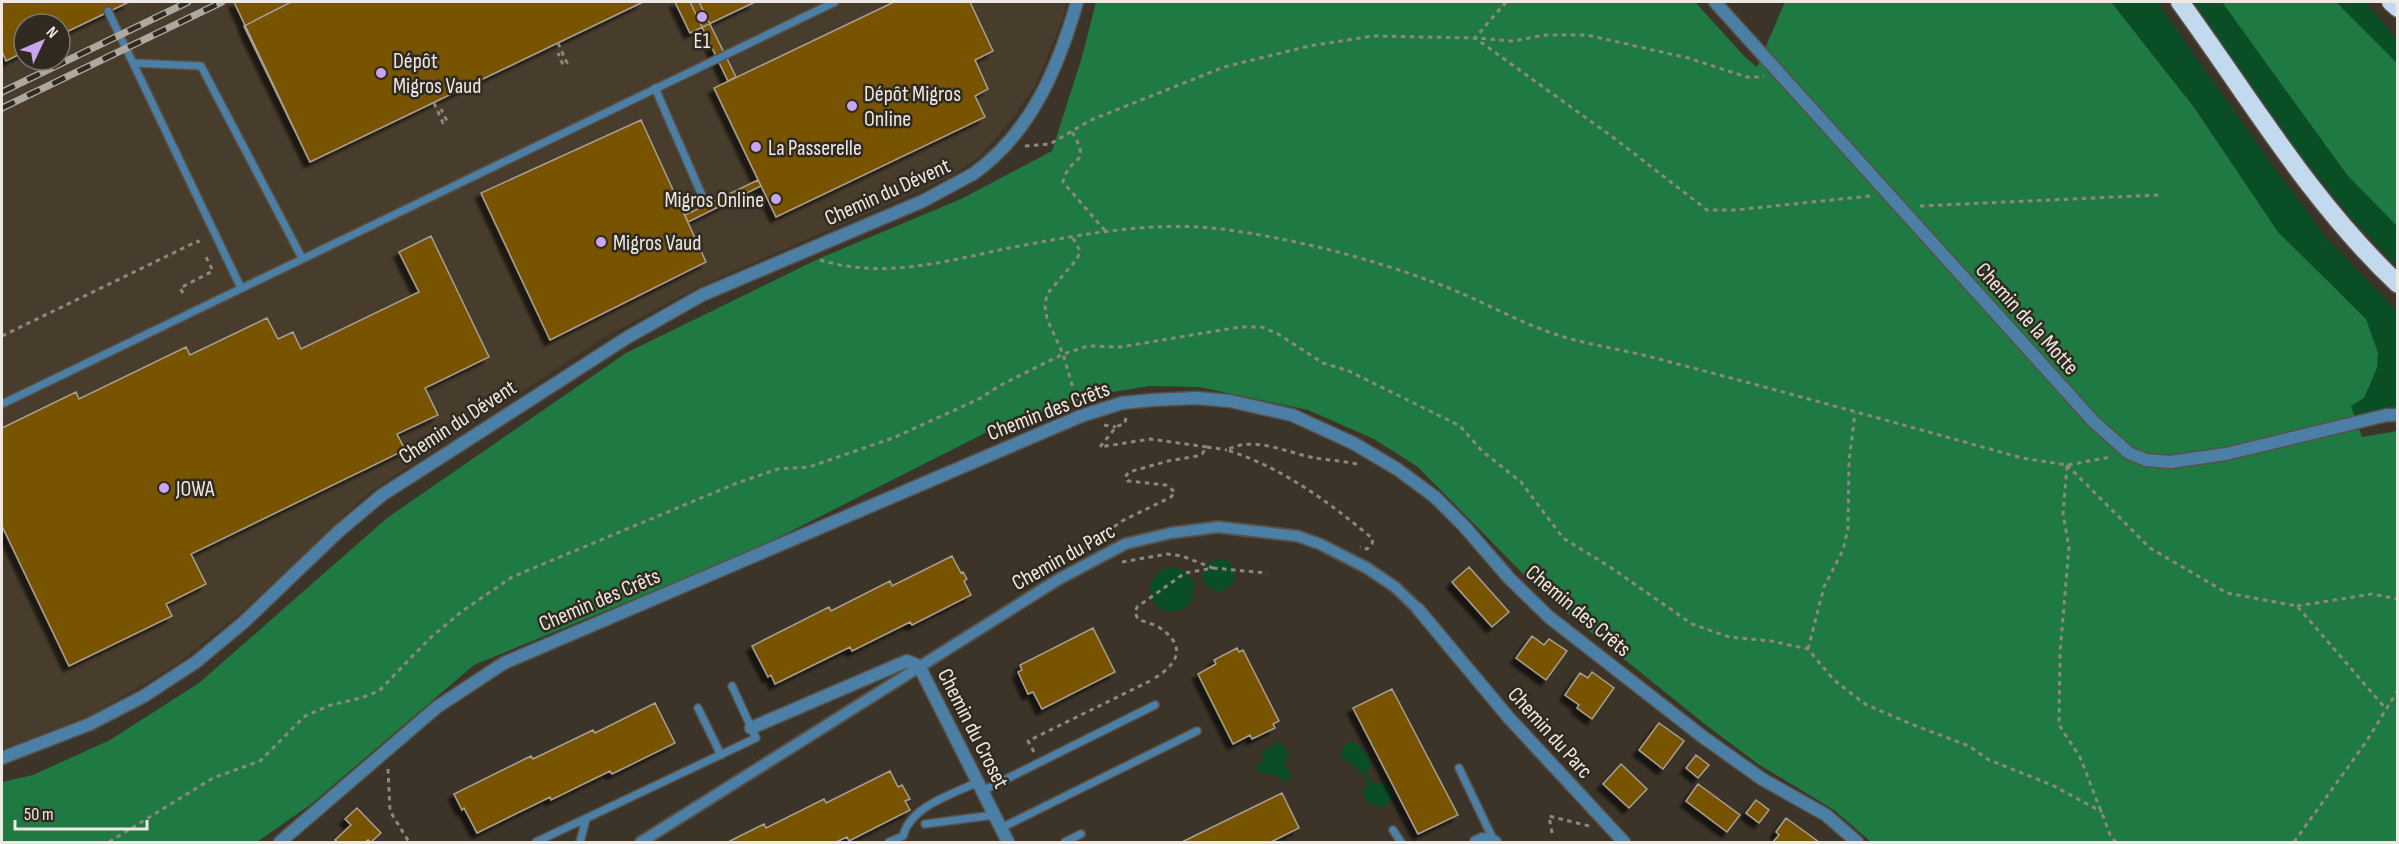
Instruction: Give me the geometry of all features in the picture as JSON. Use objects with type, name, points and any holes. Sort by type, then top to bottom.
[{"type":"highway","points":[[2180,2],[2320,200],[2397,284]]},
{"type":"highway","points":[[2391,2],[2397,8]]},
{"type":"street","points":[[1005,146],[1043,93],[1062,51],[1077,2]]},
{"type":"street","name":"Chemin de la Motte","points":[[1715,2],[2094,422],[2129,453],[2156,462],[2206,458],[2379,417],[2397,415]]},
{"type":"street","name":"Chemin du Dévent","points":[[2,758],[90,724],[162,685],[219,643],[361,511],[396,486],[668,313],[702,295],[923,201],[973,174],[1005,146]]},
{"type":"street","name":"Chemin des Crêts","points":[[280,843],[437,707],[504,663],[1081,416],[1122,403],[1197,398],[1230,401],[1263,408],[1321,427],[1378,457],[1418,484],[1448,509],[1509,578],[1549,617],[1711,743],[1762,779],[1826,815],[1857,843]]},
{"type":"street","name":"Chemin du Parc","points":[[641,843],[1059,579],[1125,544],[1171,533],[1218,527],[1297,536],[1320,544],[1367,568],[1395,586],[1418,609],[1509,718],[1624,843]]},
{"type":"street","name":"Chemin du Croset","points":[[751,728],[907,661],[919,666],[1008,843]]},
{"type":"street","points":[[1476,843],[1483,839],[1495,842]]},
{"type":"lane","points":[[2,404],[835,2]]},
{"type":"lane","points":[[108,12],[241,288]]},
{"type":"lane","points":[[133,63],[201,66],[302,258]]},
{"type":"lane","points":[[655,88],[704,200]]},
{"type":"lane","points":[[536,843],[756,738],[732,686]]},
{"type":"lane","points":[[889,843],[903,836],[906,824],[915,813],[980,787],[1155,705]]},
{"type":"lane","points":[[698,708],[721,755]]},
{"type":"lane","points":[[1001,828],[1197,731]]},
{"type":"lane","points":[[1459,768],[1495,842]]},
{"type":"lane","points":[[926,824],[994,815]]},
{"type":"lane","points":[[580,843],[586,819]]},
{"type":"lane","points":[[1393,830],[1401,843]]},
{"type":"lane","points":[[1065,843],[1081,834]]},
{"type":"path","points":[[1475,38],[1506,2]]},
{"type":"path","points":[[1005,146],[1042,146],[1091,120],[1224,67],[1309,46],[1373,36],[1513,41],[1545,34],[1587,35],[1688,58],[1747,77],[1783,78]]},
{"type":"path","points":[[1475,38],[1614,138],[1707,210],[1735,210],[1888,194]]},
{"type":"path","points":[[558,43],[567,63],[563,65],[558,53]]},
{"type":"path","points":[[434,102],[443,123],[447,121],[441,109]]},
{"type":"path","points":[[1072,132],[1082,151],[1078,160],[1065,174],[1063,182],[1107,233]]},
{"type":"path","points":[[1900,207],[2159,195]]},
{"type":"path","points":[[807,250],[818,259],[847,268],[912,268],[1136,228],[1177,226],[1218,228],[1285,240],[1401,270],[1564,338],[1652,357],[2022,458],[2067,465],[2100,461],[2129,453]]},
{"type":"path","points":[[1073,238],[1080,250],[1077,259],[1047,294],[1044,306],[1047,319],[1063,354],[1081,416]]},
{"type":"path","points":[[2,336],[198,241],[199,243]]},
{"type":"path","points":[[183,293],[180,288],[213,271],[206,257]]},
{"type":"path","points":[[1122,403],[1126,415],[1125,423],[1116,427],[1100,447],[1150,439],[1227,450],[1244,455],[1300,483],[1373,539],[1367,549],[1356,547]]},
{"type":"path","points":[[1808,649],[1824,587],[1843,550],[1848,528],[1849,462],[1855,413]]},
{"type":"path","points":[[1227,450],[1236,446],[1272,447],[1313,458],[1367,465]]},
{"type":"path","points":[[1083,550],[1122,521],[1171,497],[1175,492],[1166,485],[1128,481],[1125,477],[1129,472],[1167,461],[1197,456],[1202,454],[1207,447]]},
{"type":"path","points":[[2067,465],[2150,548],[2227,593],[2297,606],[2372,594],[2397,599]]},
{"type":"path","points":[[2067,465],[2063,514],[2069,548],[2060,653],[2059,725],[2079,757],[2111,837],[2116,843]]},
{"type":"path","points":[[1101,556],[1117,562],[1167,554],[1182,556],[1213,568]]},
{"type":"path","points":[[1036,756],[1028,741],[1167,671],[1176,661],[1176,650],[1170,636],[1158,626],[1138,619],[1135,613],[1137,607],[1185,573],[1213,568],[1267,573]]},
{"type":"path","points":[[2297,606],[2386,709]]},
{"type":"path","points":[[2294,843],[2366,742],[2397,690]]},
{"type":"path","points":[[387,750],[390,811],[410,843]]},
{"type":"path","points":[[1551,833],[1549,816],[1597,828]]},
{"type":"path","points":[[2109,843],[2111,837]]},
{"type":"shaded area","points":[[2,2],[1067,2],[1060,26],[1035,86],[1013,118],[980,156],[950,177],[698,287],[603,338],[367,494],[251,604],[176,665],[93,714],[2,749]]},
{"type":"green space","points":[[1096,2],[1695,2],[1744,56],[1757,67],[1785,2],[2111,2],[2193,106],[2278,232],[2366,319],[2378,353],[2377,368],[2364,398],[2351,406],[2362,437],[2397,431],[2397,842],[1871,842],[1834,810],[1758,764],[1706,725],[1563,610],[1534,585],[1418,467],[1374,439],[1308,410],[1199,387],[1149,386],[1089,396],[991,430],[756,549],[474,665],[310,805],[257,842],[2,842],[2,782],[33,775],[110,740],[199,683],[387,518],[626,353],[818,259],[961,199],[1052,151],[1082,57]]},
{"type":"green space","points":[[2111,2],[2157,2],[2328,240],[2397,311],[2397,408],[2355,417],[2351,406],[2366,319],[2278,232],[2193,106]]},
{"type":"green space","points":[[2193,2],[2365,2],[2397,39],[2397,267],[2347,213],[2299,153]]},
{"type":"green space","points":[[2222,2],[2336,2],[2395,61],[2398,66],[2397,226],[2348,176]]},
{"type":"green space","points":[[1219,559],[1230,564],[1235,575],[1230,586],[1219,591],[1208,586],[1203,575],[1208,564]]},
{"type":"green space","points":[[1172,568],[1187,575],[1194,590],[1187,605],[1172,612],[1157,605],[1150,590],[1157,575]]},
{"type":"green space","points":[[1279,742],[1285,747],[1289,757],[1283,761],[1292,777],[1290,780],[1282,781],[1279,776],[1258,772],[1256,769],[1265,757],[1262,755],[1263,751]]},
{"type":"green space","points":[[1348,742],[1356,742],[1369,757],[1371,767],[1366,772],[1373,784],[1384,783],[1392,791],[1392,798],[1385,806],[1374,805],[1363,796],[1362,792],[1368,785],[1363,773],[1341,757],[1342,750]]},
{"type":"building","points":[[2,2],[129,2],[72,29],[72,12],[12,12],[12,58],[6,61],[2,51]]},
{"type":"building","points":[[2,2],[129,2],[72,29],[72,12],[12,12],[12,58],[6,61],[2,51]]},
{"type":"building","name":"Dépôt Migros Vaud","points":[[234,2],[643,2],[310,162]]},
{"type":"building","name":"Dépôt Migros Vaud","points":[[291,2],[643,2],[310,162],[244,26]]},
{"type":"building","name":"E1","points":[[675,2],[755,2],[690,33]]},
{"type":"building","name":"E1","points":[[675,2],[755,2],[690,33]]},
{"type":"building","points":[[690,2],[699,2],[736,77],[728,81]]},
{"type":"building","name":"Dépôt Migros Online","points":[[894,2],[970,2],[993,51],[975,60],[988,89],[975,96],[985,117],[776,217],[714,88]]},
{"type":"building","name":"Migros Vaud","points":[[641,120],[706,262],[550,340],[481,193]]},
{"type":"building","points":[[758,180],[761,186],[688,222],[685,215]]},
{"type":"building","name":"JOWA","points":[[431,236],[489,357],[425,388],[438,415],[397,434],[405,450],[191,554],[206,584],[166,604],[172,616],[69,666],[2,526],[2,428],[76,392],[79,399],[186,347],[190,355],[267,318],[278,339],[293,332],[301,349],[419,292],[399,252]]},
{"type":"building","points":[[952,556],[967,579],[964,581],[971,595],[912,625],[910,622],[852,651],[850,647],[775,684],[771,675],[768,677],[752,646],[829,607],[831,611],[890,581],[892,586]]},
{"type":"building","points":[[1469,567],[1509,612],[1492,627],[1452,582]]},
{"type":"building","points":[[1093,628],[1115,672],[1042,709],[1033,692],[1028,694],[1018,672],[1022,670],[1020,665]]},
{"type":"building","points":[[1532,636],[1544,645],[1549,639],[1567,651],[1546,680],[1516,658]]},
{"type":"building","points":[[1237,648],[1239,652],[1243,650],[1279,721],[1273,724],[1275,728],[1252,739],[1250,735],[1233,744],[1198,674],[1216,664],[1214,660]]},
{"type":"building","points":[[1592,672],[1614,688],[1592,719],[1577,708],[1579,705],[1565,695],[1580,673],[1588,678]]},
{"type":"building","points":[[1392,689],[1458,815],[1418,834],[1353,708]]},
{"type":"building","points":[[655,703],[675,743],[612,774],[610,771],[551,800],[550,797],[477,833],[464,808],[462,810],[454,794],[531,756],[533,759],[593,730],[595,733]]},
{"type":"building","points":[[1659,723],[1684,741],[1663,769],[1639,750]]},
{"type":"building","points":[[1696,755],[1709,765],[1698,778],[1686,768]]},
{"type":"building","points":[[1621,764],[1647,789],[1629,808],[1603,784]]},
{"type":"building","points":[[890,771],[898,787],[902,785],[910,799],[905,801],[910,810],[849,841],[847,837],[836,842],[728,842],[764,824],[766,828],[824,799],[826,803]]},
{"type":"building","points":[[1698,784],[1740,815],[1727,832],[1686,801]]},
{"type":"building","points":[[1282,793],[1299,828],[1271,842],[1182,842]]},
{"type":"building","points":[[1756,800],[1769,810],[1759,823],[1746,813]]},
{"type":"building","points":[[357,808],[381,833],[371,842],[368,840],[338,842],[335,840],[351,825],[345,819]]},
{"type":"building","points":[[1786,818],[1819,842],[1773,842],[1779,835],[1776,832]]},
{"type":"railway","points":[[2,92],[188,2]]},
{"type":"railway","points":[[2,108],[222,2]]},
{"type":"place","name":"E1","points":[[702,17]]},
{"type":"place","name":"Dépôt Migros Vaud","points":[[381,73]]},
{"type":"place","name":"Dépôt Migros Online","points":[[852,106]]},
{"type":"place","name":"La Passerelle","points":[[756,147]]},
{"type":"place","name":"Migros Online","points":[[776,199]]},
{"type":"place","name":"Migros Vaud","points":[[601,242]]},
{"type":"place","name":"JOWA","points":[[164,488]]}]
